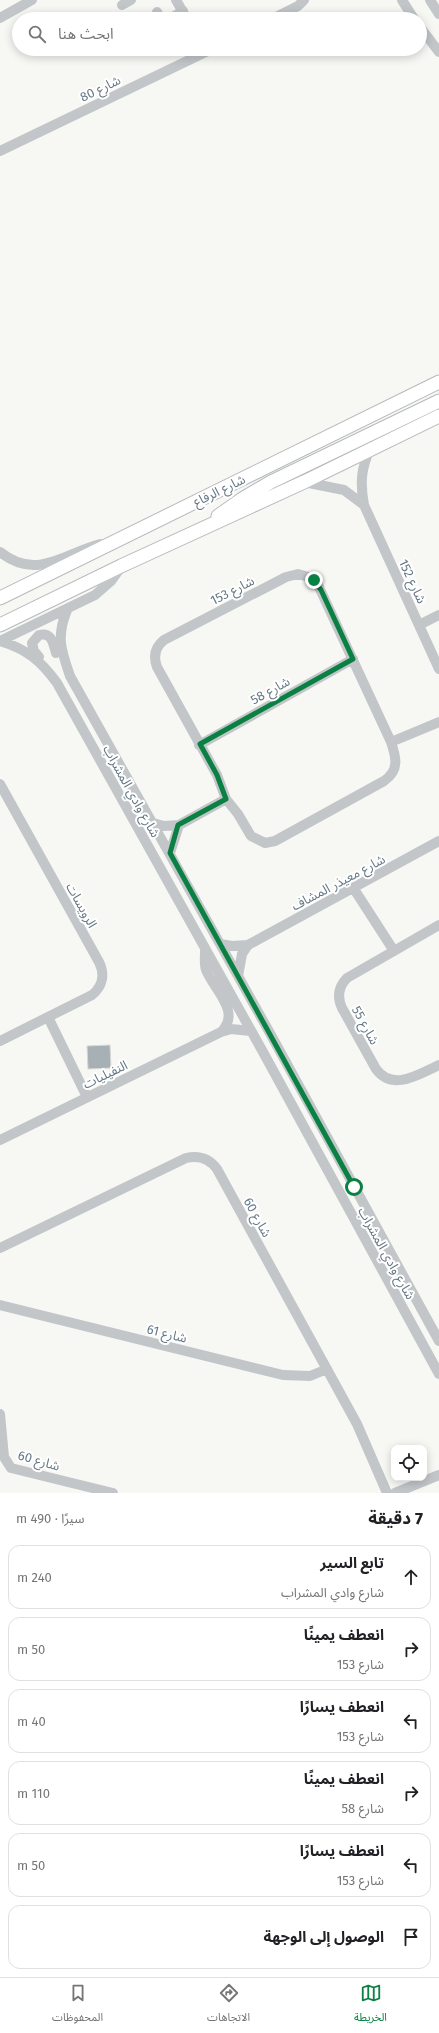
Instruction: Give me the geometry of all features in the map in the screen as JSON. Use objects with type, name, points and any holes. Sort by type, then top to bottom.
[{"type":"main road","name":"شارع الرفاع","points":[[0,598],[439,382]]},
{"type":"main road","points":[[203,529],[229,508],[256,490],[439,401]]},
{"type":"main road","points":[[0,624],[121,566],[304,482],[439,416]]},
{"type":"street","points":[[0,18],[32,0]]},
{"type":"street","points":[[176,0],[183,12]]},
{"type":"street","points":[[286,12],[298,6],[304,0]]},
{"type":"street","points":[[402,0],[410,12]]},
{"type":"street","points":[[430,0],[439,14]]},
{"type":"street","points":[[427,37],[439,52]]},
{"type":"street","name":"شارع 80","points":[[1,149],[195,56]]},
{"type":"street","name":"شارع 152","points":[[370,449],[362,473],[361,490],[364,505],[439,669]]},
{"type":"street","name":"شارع 152","points":[[304,482],[344,490],[364,505]]},
{"type":"street","points":[[0,552],[19,564],[34,566],[49,564],[88,548],[116,540]]},
{"type":"street","points":[[0,641],[91,598],[104,588],[121,566]]},
{"type":"street","name":"شارع 153","points":[[298,574],[309,577],[318,585],[391,742],[396,762],[394,771],[388,778],[275,841],[265,843],[252,836],[226,799],[217,775],[157,667],[156,652],[164,640],[286,577],[298,574]]},
{"type":"street","name":"شارع وادي المشراب","points":[[67,610],[62,624],[60,638],[61,652],[70,676],[170,853],[439,1341]]},
{"type":"street","points":[[419,625],[439,615]]},
{"type":"street","points":[[57,683],[46,663],[34,651],[34,640],[39,635],[47,635],[53,640],[59,662],[70,676]]},
{"type":"street","name":"شارع وادي المشراب","points":[[0,641],[27,651],[40,662],[57,683],[439,1374]]},
{"type":"street","name":"شارع 58","points":[[200,744],[353,659]]},
{"type":"street","points":[[391,742],[439,722]]},
{"type":"street","name":"الرويسات","points":[[0,784],[103,972],[100,987],[92,995],[0,1041]]},
{"type":"street","points":[[153,823],[164,826],[178,825],[226,799]]},
{"type":"street","points":[[170,853],[178,825]]},
{"type":"street","name":"شارع معيذر المشاف","points":[[220,944],[232,946],[248,945],[354,889],[439,841]]},
{"type":"street","points":[[354,889],[394,951]]},
{"type":"street","name":"شارع 55","points":[[439,925],[347,978],[343,982],[339,992],[340,1003],[376,1068],[384,1076],[394,1081],[404,1080],[439,1065]]},
{"type":"street","points":[[238,976],[242,954],[248,945]]},
{"type":"street","points":[[205,950],[206,971],[226,1004],[229,1013],[228,1022],[221,1032]]},
{"type":"street","points":[[48,1017],[88,1097]]},
{"type":"street","name":"النفيليات","points":[[0,1140],[221,1032],[231,1029],[251,1032]]},
{"type":"street","name":"شارع 60","points":[[0,1248],[186,1158],[196,1157],[206,1159],[217,1169],[357,1424],[387,1493]]},
{"type":"street","name":"شارع 61","points":[[0,1305],[283,1375],[305,1376],[327,1369]]},
{"type":"street","name":"شارع 60","points":[[0,1414],[4,1457],[11,1468],[113,1493]]},
{"type":"street","points":[[395,1493],[439,1475]]},
{"type":"building","points":[[110,1045],[111,1068],[88,1069],[87,1046]]},
{"type":"route","points":[[314,580],[321,590],[353,659],[200,744],[217,775],[222,792],[226,799],[178,825],[174,834],[170,853],[272,1035],[354,1187]]}]
